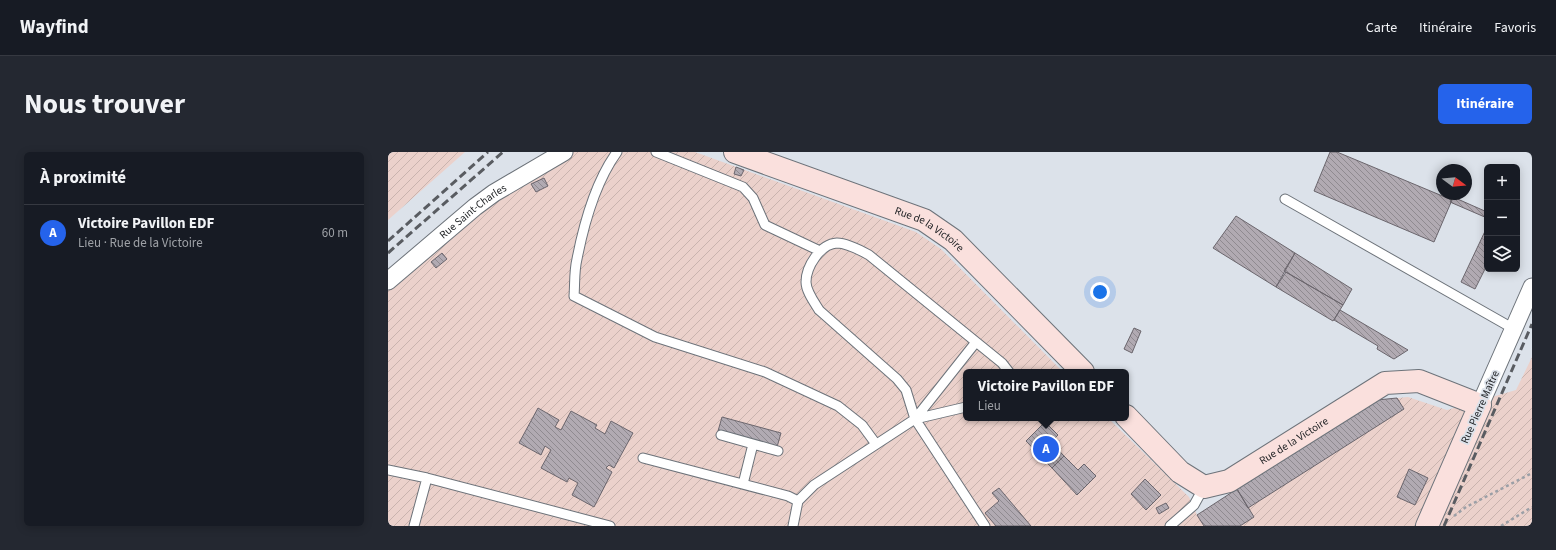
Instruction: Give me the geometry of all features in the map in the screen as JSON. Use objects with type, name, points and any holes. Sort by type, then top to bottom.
[{"type":"street","name":"Rue Saint-Charles","points":[[388,281],[480,204],[564,152]]},
{"type":"street","name":"Rue de la Victoire","points":[[735,152],[924,220],[953,240],[1080,369]]},
{"type":"street","name":"Rue Pierre Maître","points":[[1427,526],[1532,287]]},
{"type":"street","name":"Rue de la Victoire","points":[[1204,487],[1229,481],[1385,383],[1419,381],[1480,405]]},
{"type":"street","points":[[1129,419],[1180,472],[1204,487]]},
{"type":"lane","points":[[618,152],[609,164],[591,208],[577,260],[574,296],[655,337],[765,372],[838,406],[862,425],[876,444]]},
{"type":"lane","points":[[656,152],[743,187],[754,198],[765,225],[820,251]]},
{"type":"lane","points":[[1285,199],[1514,329]]},
{"type":"lane","points":[[985,526],[915,418],[906,390],[897,379],[819,310],[810,296],[806,283],[810,265],[820,251],[836,243],[852,247],[869,254],[1002,363],[1007,369]]},
{"type":"lane","points":[[793,526],[798,501],[814,485],[915,418],[976,342]]},
{"type":"lane","points":[[915,418],[963,408]]},
{"type":"lane","points":[[721,435],[778,451]]},
{"type":"lane","points":[[743,484],[753,444]]},
{"type":"lane","points":[[643,458],[788,496],[798,501]]},
{"type":"lane","points":[[388,470],[427,478],[610,526]]},
{"type":"lane","points":[[414,526],[427,478]]},
{"type":"lane","points":[[1170,526],[1194,505],[1204,487]]},
{"type":"lane","points":[[575,526],[580,518]]},
{"type":"path","points":[[1451,518],[1466,507],[1532,473]]},
{"type":"path","points":[[1501,526],[1532,507]]},
{"type":"shaded area","points":[[388,152],[465,152],[388,220]]},
{"type":"shaded area","points":[[573,152],[695,152],[916,232],[941,249],[1060,369],[963,369],[963,421],[1111,421],[1189,497],[1197,515],[1377,400],[1408,397],[1447,410],[1516,390],[1532,357],[1532,526],[388,526],[388,289],[496,196]]},
{"type":"building","points":[[1330,152],[1337,152],[1436,193],[1436,200],[1452,200],[1434,242],[1314,191]]},
{"type":"building","points":[[736,167],[744,170],[741,176],[734,174]]},
{"type":"building","points":[[544,178],[548,186],[536,192],[531,184]]},
{"type":"building","points":[[1451,200],[1460,200],[1484,211],[1484,217],[1450,202]]},
{"type":"building","points":[[1236,216],[1295,253],[1276,287],[1213,248]]},
{"type":"building","points":[[1484,233],[1484,271],[1475,289],[1461,282]]},
{"type":"building","points":[[442,253],[447,259],[436,268],[431,262]]},
{"type":"building","points":[[1295,253],[1352,289],[1343,305],[1284,271]]},
{"type":"building","points":[[1286,272],[1343,305],[1333,321],[1276,287]]},
{"type":"building","points":[[1340,310],[1408,350],[1394,359],[1392,358],[1377,349],[1378,346],[1334,320]]},
{"type":"building","points":[[1134,328],[1141,331],[1132,353],[1124,349]]},
{"type":"building","points":[[1397,398],[1404,409],[1248,508],[1237,489],[1377,400]]},
{"type":"building","points":[[538,408],[559,420],[555,427],[561,430],[571,411],[597,425],[595,428],[605,434],[611,421],[633,433],[614,468],[609,465],[606,468],[612,472],[594,507],[572,495],[578,483],[569,478],[567,482],[541,468],[551,450],[545,446],[541,455],[519,443]]},
{"type":"building","points":[[722,417],[781,433],[777,447],[718,431]]},
{"type":"building","points":[[1045,422],[1058,435],[1051,442],[1064,456],[1052,468],[1026,441]]},
{"type":"building","points":[[1064,456],[1078,470],[1084,464],[1096,476],[1077,495],[1052,468]]},
{"type":"building","points":[[1409,469],[1428,478],[1415,505],[1397,497]]},
{"type":"building","points":[[1145,479],[1161,495],[1146,510],[1131,494]]},
{"type":"building","points":[[999,488],[1031,526],[996,526],[985,513],[999,501],[992,493]]},
{"type":"building","points":[[1237,489],[1254,517],[1240,526],[1204,526],[1197,515]]},
{"type":"building","points":[[1166,503],[1169,508],[1159,514],[1156,508]]},
{"type":"railway","points":[[388,241],[488,152]]},
{"type":"railway","points":[[388,253],[503,152]]},
{"type":"railway","points":[[1444,526],[1532,324]]},
{"type":"place","name":"Victoire Pavillon EDF","points":[[1046,449]]}]
